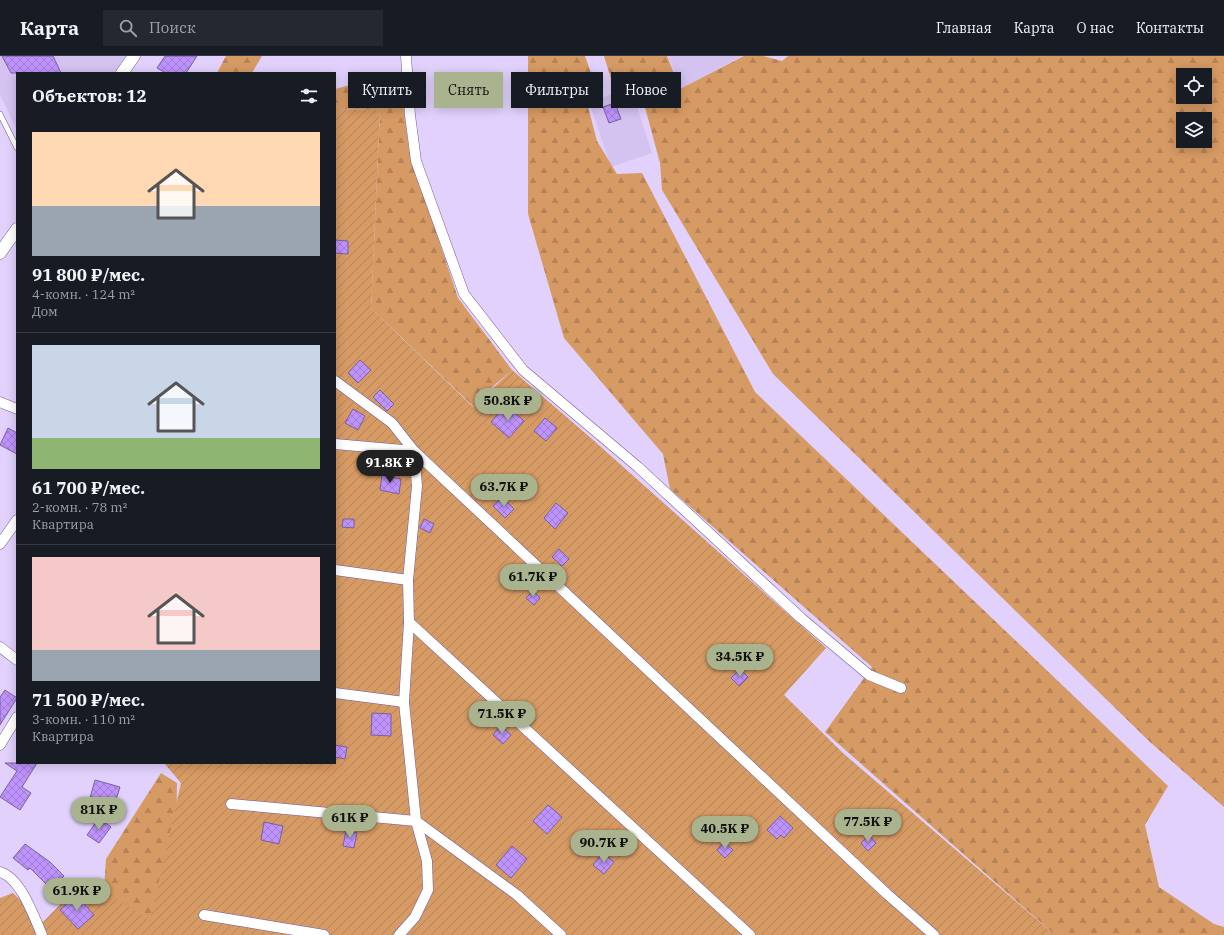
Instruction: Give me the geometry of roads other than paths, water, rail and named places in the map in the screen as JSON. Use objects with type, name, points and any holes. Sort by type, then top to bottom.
[{"type":"street","points":[[123,72],[134,56]]},
{"type":"street","points":[[406,56],[410,115],[416,161],[461,286],[464,294],[518,364],[523,370],[638,467],[801,618],[869,675],[901,688]]},
{"type":"street","points":[[0,253],[16,230]]},
{"type":"street","points":[[336,382],[392,424],[414,451],[887,894],[934,935]]},
{"type":"street","points":[[0,402],[16,409]]},
{"type":"street","points":[[336,444],[414,451]]},
{"type":"street","points":[[399,935],[415,917],[428,890],[427,861],[416,820],[404,702],[409,622],[408,580],[417,486],[414,451]]},
{"type":"street","points":[[0,544],[16,521]]},
{"type":"street","points":[[336,570],[408,580]]},
{"type":"street","points":[[409,622],[750,935]]},
{"type":"street","points":[[0,647],[16,659]]},
{"type":"street","points":[[336,693],[404,702]]},
{"type":"street","points":[[0,745],[16,719]]},
{"type":"street","points":[[231,804],[416,820],[517,895],[561,935]]},
{"type":"street","points":[[0,872],[4,873],[20,887],[42,935]]},
{"type":"street","points":[[204,915],[324,935]]},
{"type":"lane","points":[[0,114],[16,146]]}]
